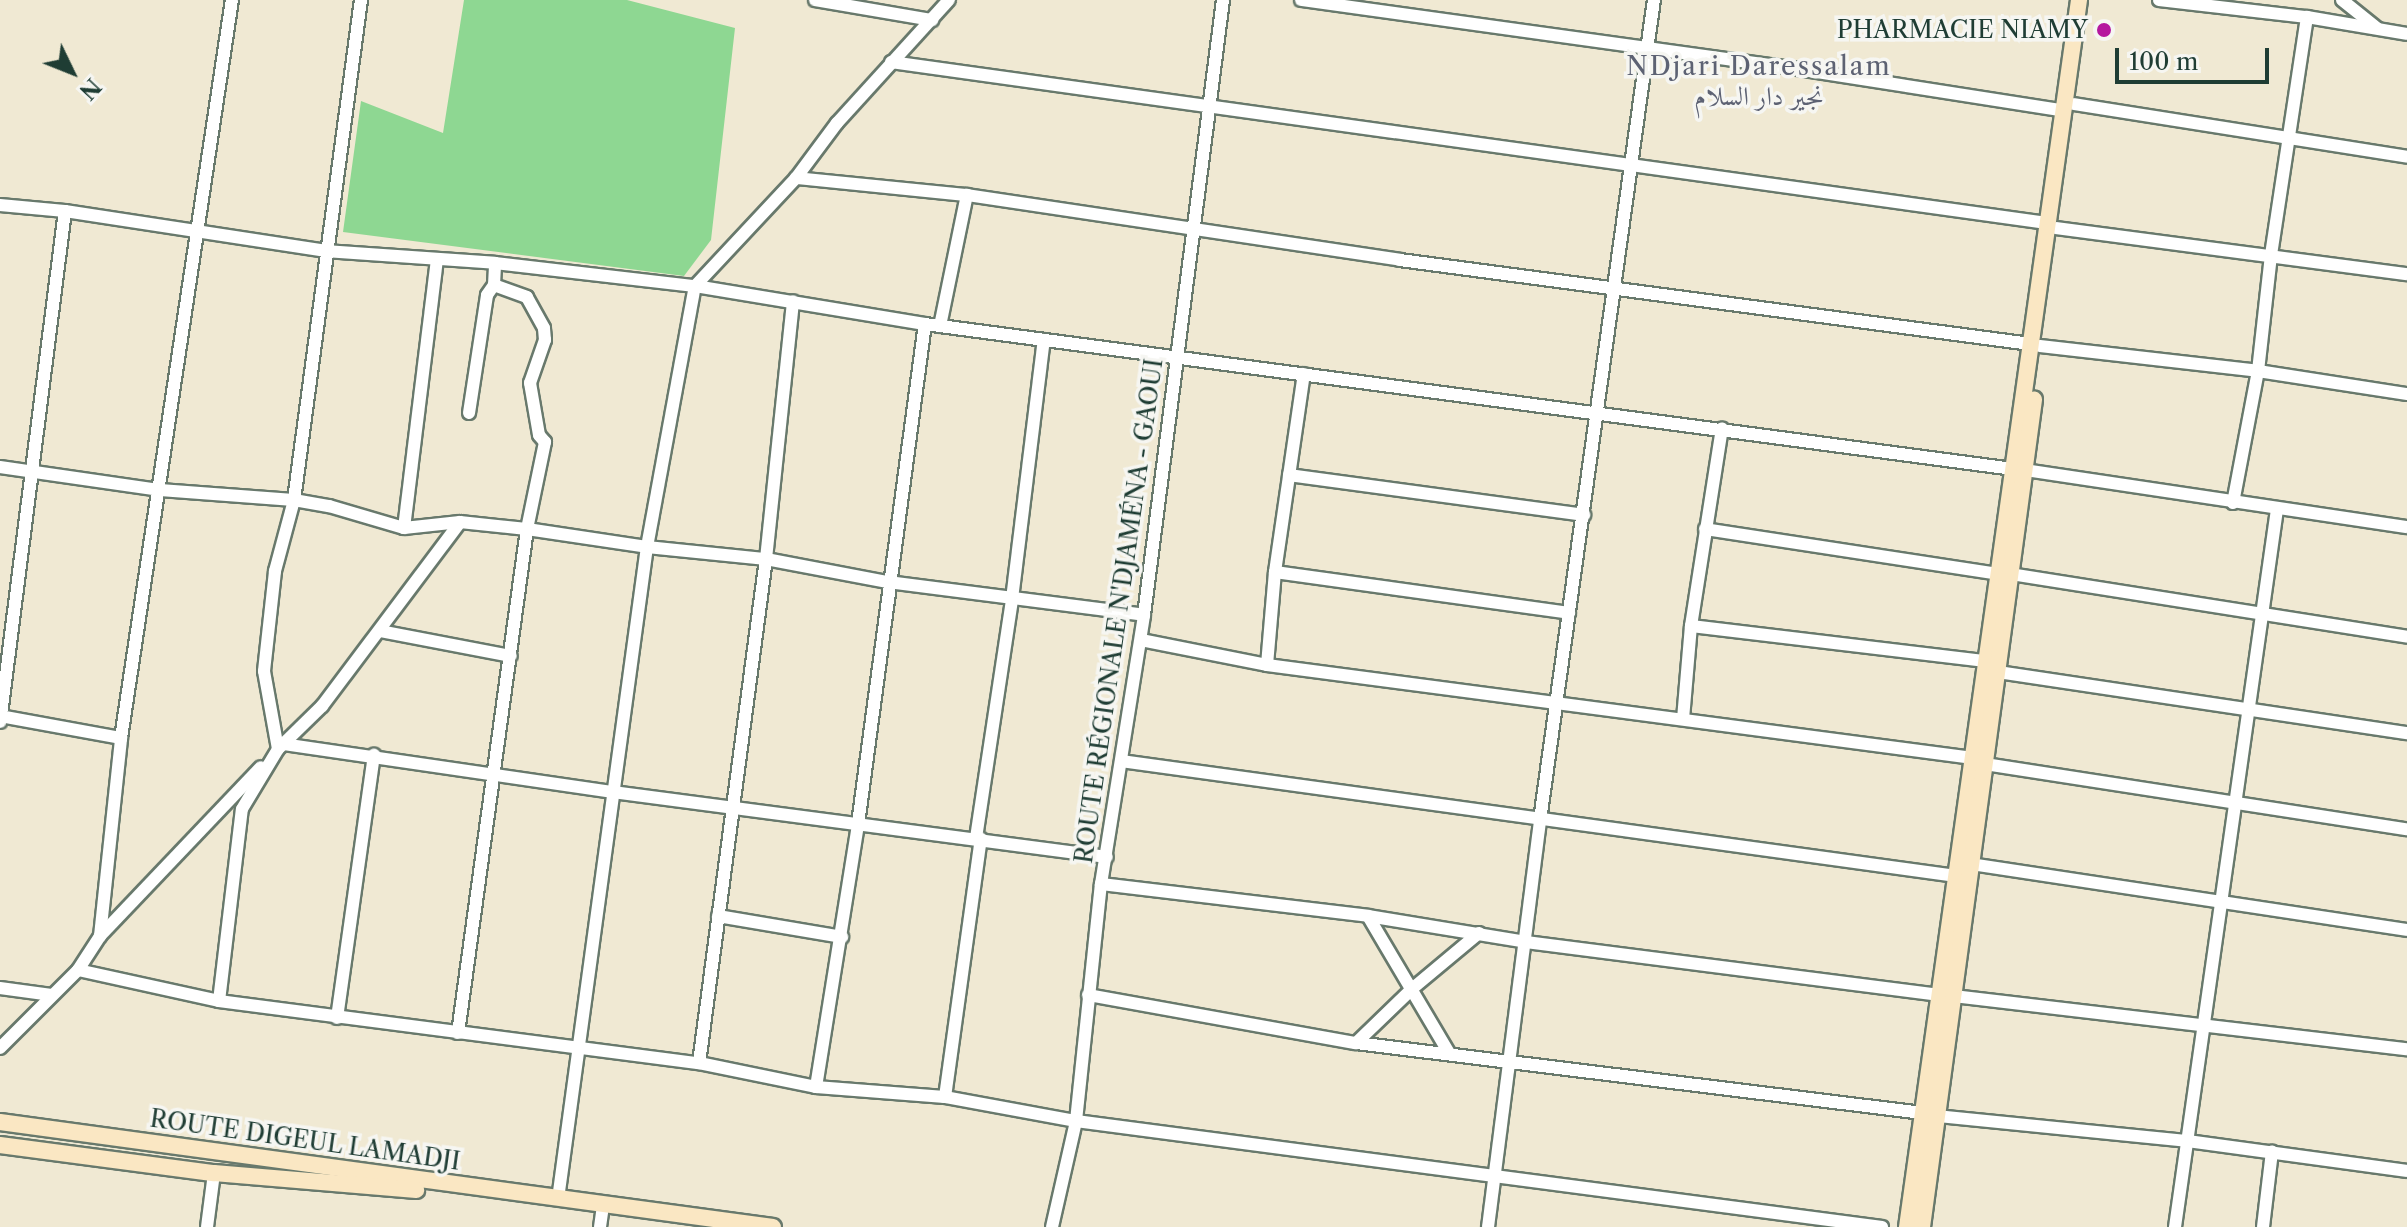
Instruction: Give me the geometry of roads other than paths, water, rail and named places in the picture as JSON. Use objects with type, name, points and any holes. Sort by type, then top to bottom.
[{"type":"street","points":[[100,936],[121,738],[232,0]]},
{"type":"street","points":[[219,1001],[242,809],[281,746],[264,671],[275,571],[294,500],[361,0]]},
{"type":"street","points":[[815,0],[855,3],[932,20]]},
{"type":"street","points":[[558,1199],[647,547],[695,286],[796,178],[837,123],[949,0]]},
{"type":"street","name":"ROUTE RÉGIONALE N'DJAMÉNA - GAOUI","points":[[1052,1227],[1076,1121],[1101,884],[1141,640],[1180,356],[1223,0]]},
{"type":"street","points":[[1301,0],[2407,157]]},
{"type":"street","points":[[1488,1227],[1540,820],[1654,0]]},
{"type":"street","points":[[2070,108],[2079,0]]},
{"type":"street","points":[[1907,1227],[1930,1115],[1947,996],[1971,864],[1979,761],[2035,345],[2089,0]]},
{"type":"street","points":[[2159,0],[2307,17],[2400,33],[2407,40]]},
{"type":"street","points":[[2342,0],[2378,30]]},
{"type":"street","points":[[2233,503],[2258,371],[2271,255],[2307,17]]},
{"type":"street","points":[[891,62],[2407,274]]},
{"type":"street","points":[[796,178],[967,195],[1614,289],[2258,371],[2407,394]]},
{"type":"street","points":[[940,326],[967,195]]},
{"type":"street","points":[[0,205],[65,211],[325,251],[495,263],[695,286],[925,324],[1722,428],[2407,527]]},
{"type":"street","points":[[0,722],[65,211]]},
{"type":"street","points":[[404,528],[437,260]]},
{"type":"street","points":[[469,413],[487,295],[494,285],[495,263]]},
{"type":"street","points":[[458,1033],[527,529],[545,442],[539,435],[530,383],[545,340],[544,328],[527,297],[494,285]]},
{"type":"street","points":[[699,1063],[766,559],[793,301]]},
{"type":"street","points":[[816,1087],[842,937],[925,324]]},
{"type":"street","points":[[945,1097],[1044,340]]},
{"type":"street","points":[[1267,665],[1275,572],[1304,374]]},
{"type":"street","points":[[1683,719],[1691,626],[1722,428]]},
{"type":"street","points":[[0,467],[160,490],[294,500],[404,528],[460,522],[527,529],[647,547],[766,559],[888,582],[1144,615]]},
{"type":"street","points":[[1289,475],[1584,515]]},
{"type":"street","points":[[2175,1227],[2277,509]]},
{"type":"street","points":[[0,1048],[78,970],[100,936],[322,706],[460,522]]},
{"type":"street","points":[[1705,529],[2407,637]]},
{"type":"street","points":[[1275,572],[1569,613]]},
{"type":"street","points":[[1691,626],[1992,667],[2407,733]]},
{"type":"street","points":[[380,631],[511,656]]},
{"type":"street","points":[[1141,640],[1267,665],[1979,761],[2407,829]]},
{"type":"street","points":[[0,716],[121,738]]},
{"type":"street","points":[[281,746],[374,755],[613,792],[1107,857]]},
{"type":"street","points":[[337,1018],[374,755]]},
{"type":"street","points":[[1121,761],[1956,876]]},
{"type":"street","points":[[1947,996],[1956,876],[1979,761]]},
{"type":"street","points":[[1971,864],[2407,930]]},
{"type":"street","points":[[1101,884],[1368,916],[1526,942],[1947,996],[2407,1049]]},
{"type":"street","points":[[718,916],[842,937]]},
{"type":"street","points":[[1368,916],[1449,1053]]},
{"type":"street","points":[[1356,1043],[1413,988],[1479,933]]},
{"type":"street","points":[[78,970],[219,1001],[699,1063],[816,1087],[945,1097],[1076,1121],[1882,1227]]},
{"type":"street","points":[[0,988],[52,995]]},
{"type":"street","points":[[1088,995],[1356,1043],[1930,1115],[2188,1141],[2407,1171]]},
{"type":"street","points":[[1922,1227],[1930,1115]]},
{"type":"street","name":"ROUTE DIGEUL LAMADJI","points":[[0,1122],[773,1227]]},
{"type":"street","name":"ROUTE DIGEUL LAMADJI","points":[[0,1145],[214,1173],[603,1206],[696,1227]]},
{"type":"street","points":[[2263,1227],[2272,1152]]},
{"type":"street","points":[[207,1227],[214,1173]]},
{"type":"street","points":[[600,1227],[603,1206]]},
{"type":"place","name":"PHARMACIE NIAMY","points":[[2104,30]]},
{"type":"district","name":"NDjari Daressalam نجير دار السلام","points":[[1759,82]]}]
